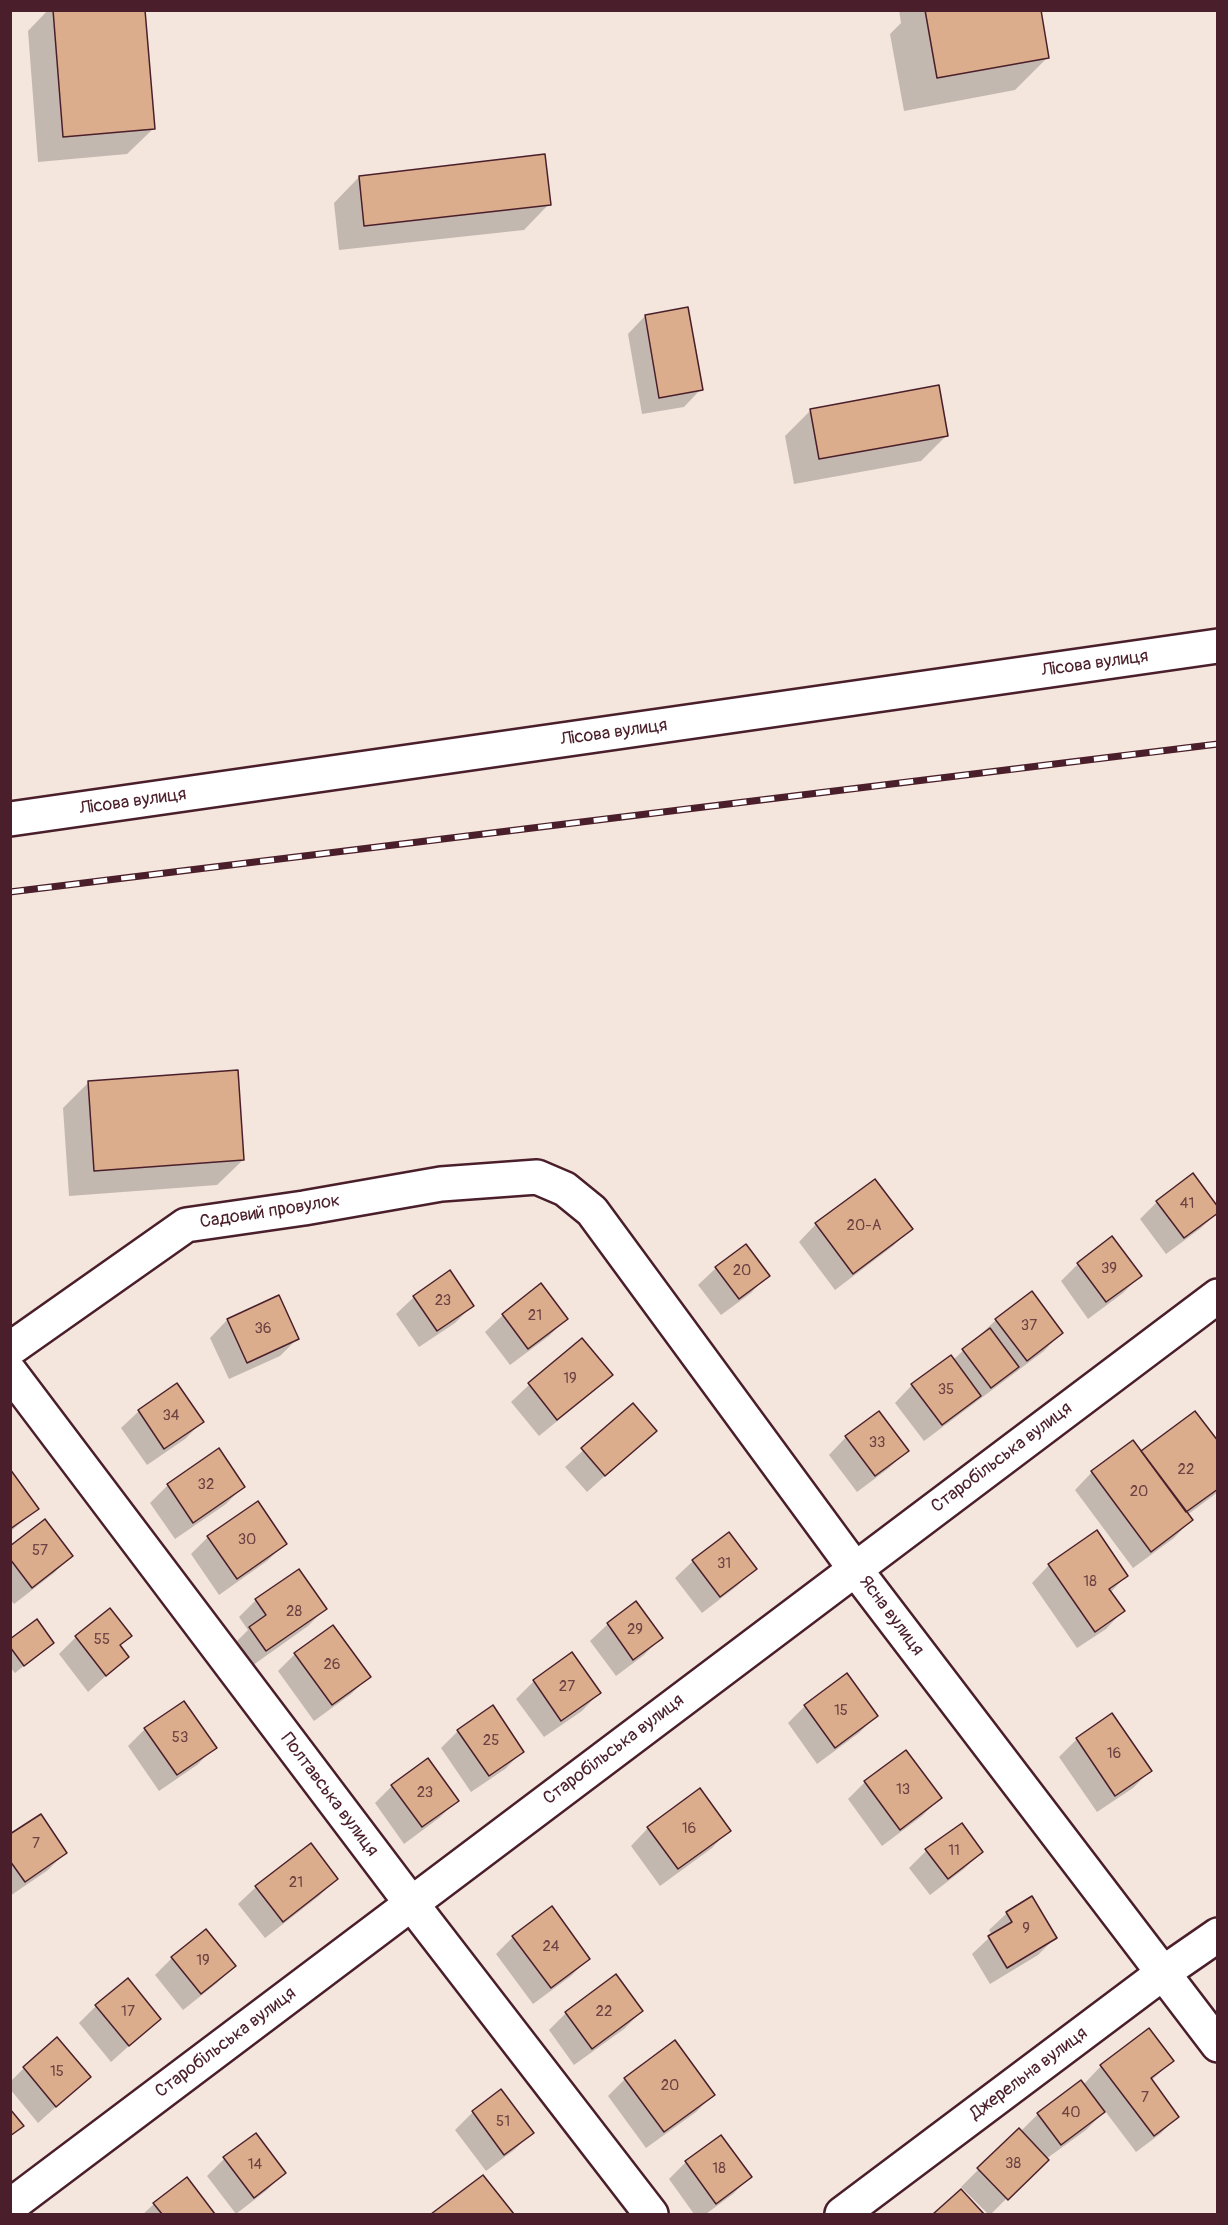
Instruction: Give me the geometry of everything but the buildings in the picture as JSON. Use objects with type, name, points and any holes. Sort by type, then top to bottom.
[{"type":"street","name":"Лісова вулиця","points":[[10,819],[1218,646]]},
{"type":"street","name":"Садовий провулок","points":[[10,1349],[186,1225],[304,1208],[441,1184],[537,1177],[566,1189]]},
{"type":"street","name":"Ясна вулиця","points":[[566,1189],[592,1211],[855,1569],[1218,2045]]},
{"type":"street","name":"Старобільська вулиця","points":[[10,2206],[1218,1296]]},
{"type":"street","name":"Полтавська вулиця","points":[[10,1372],[411,1903],[651,2214]]},
{"type":"street","name":"Джерельна вулиця","points":[[842,2214],[1163,1973],[1218,1935]]},
{"type":"railway","points":[[10,892],[1218,744]]}]
